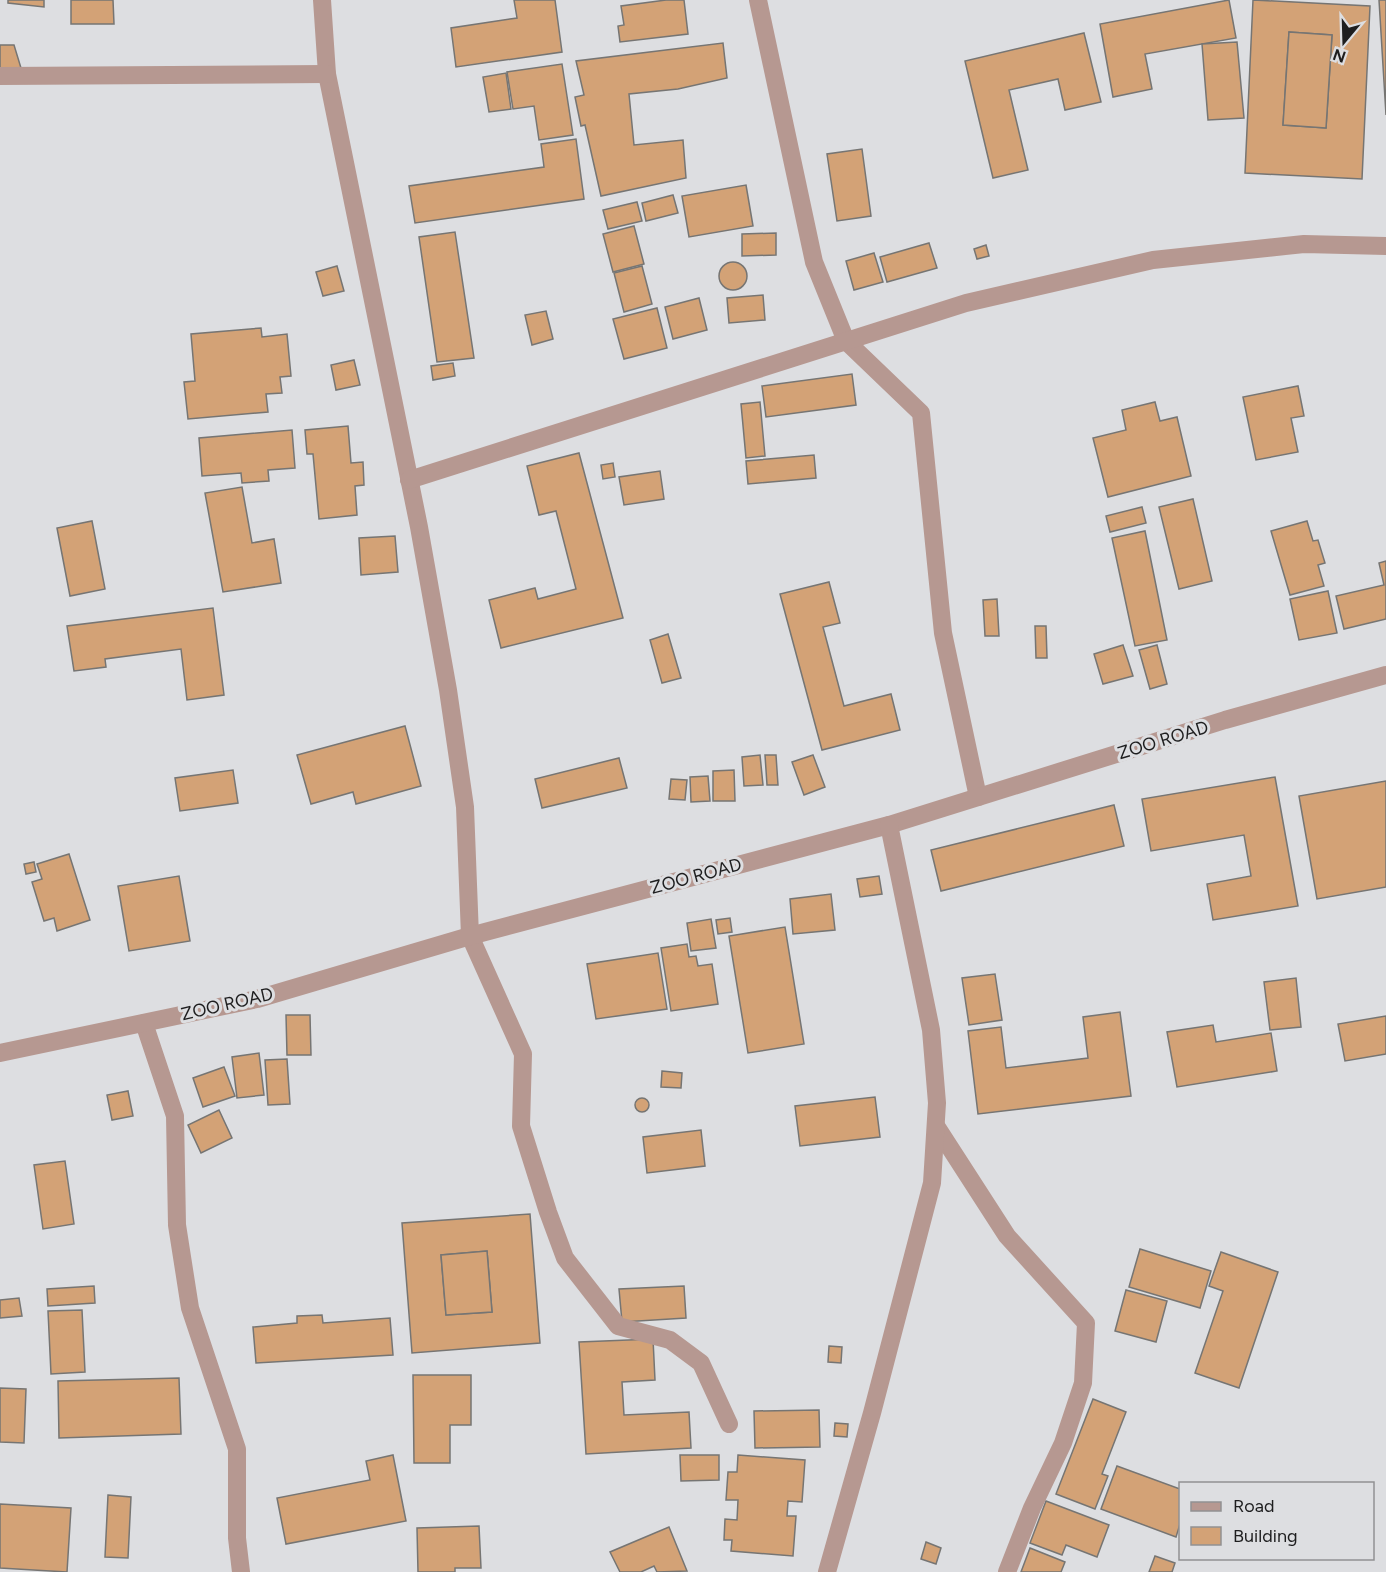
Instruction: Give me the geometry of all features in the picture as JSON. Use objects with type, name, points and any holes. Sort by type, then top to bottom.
[{"type":"street","points":[[322,0],[327,74],[409,480],[448,690],[465,807],[470,936],[523,1054],[521,1126],[565,1258],[618,1326],[669,1340],[701,1363],[729,1424]]},
{"type":"street","points":[[758,0],[814,262],[846,341],[921,413],[943,633],[978,796]]},
{"type":"street","points":[[0,76],[327,74]]},
{"type":"street","points":[[409,480],[966,303],[1153,260],[1304,244],[1386,246]]},
{"type":"street","name":"ZOO ROAD","points":[[0,1053],[257,999],[470,936],[889,825],[1225,720],[1386,675]]},
{"type":"street","points":[[827,1572],[872,1413],[932,1183],[937,1103],[931,1030],[889,825]]},
{"type":"street","points":[[144,1023],[175,1116],[177,1225],[190,1308],[237,1449],[237,1538],[241,1572]]},
{"type":"street","points":[[936,1126],[1007,1236],[1086,1323],[1083,1383],[1063,1443],[1032,1508],[1007,1572]]},
{"type":"building","points":[[8,0],[44,0],[44,7],[8,3]]},
{"type":"building","points":[[71,0],[113,0],[114,24],[71,24]]},
{"type":"building","points":[[514,0],[555,0],[562,52],[456,67],[451,28],[517,18]]},
{"type":"building","points":[[684,0],[688,34],[620,42],[618,26],[624,25],[621,6]]},
{"type":"building","points":[[1229,0],[1236,38],[1145,54],[1152,89],[1113,97],[1100,24]]},
{"type":"building","points":[[1253,0],[1370,6],[1362,179],[1245,173]],"holes":[[[1289,32],[1332,35],[1326,128],[1283,125]]]},
{"type":"building","points":[[1379,0],[1386,0],[1386,115]]},
{"type":"building","points":[[1289,32],[1332,35],[1326,128],[1283,125]]},
{"type":"building","points":[[1084,33],[1101,102],[1065,110],[1058,79],[1009,90],[1028,170],[993,178],[965,61]]},
{"type":"building","points":[[1237,42],[1244,118],[1208,120],[1202,44]]},
{"type":"building","points":[[723,43],[727,78],[678,89],[629,94],[634,145],[683,140],[686,178],[601,196],[585,125],[581,126],[575,97],[584,95],[576,61]]},
{"type":"building","points":[[0,45],[14,45],[21,68],[0,69]]},
{"type":"building","points":[[562,64],[573,135],[539,140],[534,106],[513,109],[507,72]]},
{"type":"building","points":[[506,73],[511,109],[489,112],[483,77]]},
{"type":"building","points":[[576,139],[584,199],[415,223],[409,186],[544,167],[541,144]]},
{"type":"building","points":[[862,149],[871,216],[837,221],[827,154]]},
{"type":"building","points":[[746,185],[753,226],[689,237],[682,196]]},
{"type":"building","points":[[673,195],[678,213],[646,221],[642,203]]},
{"type":"building","points":[[637,202],[642,221],[608,229],[603,210]]},
{"type":"building","points":[[634,226],[644,264],[613,272],[603,234]]},
{"type":"building","points":[[455,232],[474,358],[437,362],[419,237]]},
{"type":"building","points":[[776,233],[776,255],[742,256],[742,234]]},
{"type":"building","points":[[929,243],[937,268],[887,282],[880,257]]},
{"type":"building","points":[[986,245],[989,256],[977,259],[974,249]]},
{"type":"building","points":[[874,253],[883,282],[854,290],[846,261]]},
{"type":"building","points":[[733,262],[743,266],[747,276],[743,286],[733,290],[723,286],[719,276],[723,266]]},
{"type":"building","points":[[337,266],[344,291],[323,296],[316,272]]},
{"type":"building","points":[[642,266],[652,304],[624,312],[614,273]]},
{"type":"building","points":[[763,295],[765,320],[729,323],[727,298]]},
{"type":"building","points":[[699,298],[707,330],[673,339],[665,307]]},
{"type":"building","points":[[657,308],[667,348],[624,359],[613,319]]},
{"type":"building","points":[[546,311],[553,339],[532,345],[525,315]]},
{"type":"building","points":[[261,328],[262,337],[287,334],[291,376],[280,377],[282,393],[266,394],[268,412],[188,419],[184,382],[195,381],[191,334]]},
{"type":"building","points":[[354,360],[360,385],[336,390],[331,365]]},
{"type":"building","points":[[453,363],[455,376],[433,380],[431,366]]},
{"type":"building","points":[[852,374],[856,405],[766,417],[762,386]]},
{"type":"building","points":[[1298,386],[1304,416],[1291,418],[1298,452],[1256,460],[1243,397]]},
{"type":"building","points":[[760,402],[765,456],[746,458],[741,404]]},
{"type":"building","points":[[1155,402],[1160,421],[1177,417],[1191,476],[1108,497],[1093,438],[1126,430],[1122,410]]},
{"type":"building","points":[[348,426],[351,463],[363,462],[364,485],[355,486],[357,515],[319,519],[313,454],[307,454],[305,430]]},
{"type":"building","points":[[292,430],[295,468],[268,470],[269,481],[242,483],[241,473],[202,476],[199,438]]},
{"type":"building","points":[[579,453],[623,618],[501,648],[489,600],[535,588],[538,599],[576,589],[556,511],[539,515],[527,466]]},
{"type":"building","points":[[814,455],[816,478],[748,484],[746,461]]},
{"type":"building","points":[[613,463],[615,477],[603,479],[601,465]]},
{"type":"building","points":[[660,471],[664,499],[624,505],[619,477]]},
{"type":"building","points":[[242,487],[252,543],[274,539],[281,583],[223,592],[205,493]]},
{"type":"building","points":[[1193,499],[1212,581],[1179,589],[1159,507]]},
{"type":"building","points":[[1142,507],[1146,523],[1110,532],[1106,516]]},
{"type":"building","points":[[92,521],[105,589],[70,596],[57,528]]},
{"type":"building","points":[[1307,521],[1313,541],[1318,540],[1325,563],[1318,565],[1324,586],[1290,595],[1271,531]]},
{"type":"building","points":[[1145,531],[1167,640],[1135,646],[1112,538]]},
{"type":"building","points":[[395,536],[398,572],[361,575],[359,538]]},
{"type":"building","points":[[1386,561],[1386,619],[1344,629],[1336,596],[1384,585],[1379,563]]},
{"type":"building","points":[[829,582],[840,623],[823,627],[844,706],[891,694],[900,730],[822,750],[780,594]]},
{"type":"building","points":[[1328,591],[1337,633],[1299,640],[1290,599]]},
{"type":"building","points":[[997,599],[999,636],[985,636],[983,600]]},
{"type":"building","points":[[213,608],[224,695],[187,700],[181,649],[105,659],[106,667],[74,671],[67,626]]},
{"type":"building","points":[[1035,626],[1046,626],[1047,658],[1036,658]]},
{"type":"building","points":[[668,634],[681,678],[662,683],[650,640]]},
{"type":"building","points":[[1123,645],[1133,676],[1103,684],[1094,654]]},
{"type":"building","points":[[1157,645],[1167,684],[1150,689],[1139,650]]},
{"type":"building","points":[[405,726],[421,786],[356,804],[353,792],[311,804],[297,755]]},
{"type":"building","points":[[760,755],[763,785],[744,786],[742,757]]},
{"type":"building","points":[[765,755],[776,755],[778,785],[767,785]]},
{"type":"building","points":[[813,755],[825,787],[804,795],[792,762]]},
{"type":"building","points":[[619,758],[627,788],[542,808],[535,779]]},
{"type":"building","points":[[233,770],[238,803],[180,811],[175,778]]},
{"type":"building","points":[[734,770],[735,801],[713,801],[713,771]]},
{"type":"building","points":[[708,776],[710,801],[691,802],[690,777]]},
{"type":"building","points":[[1275,777],[1298,906],[1213,920],[1207,884],[1251,876],[1244,835],[1151,851],[1142,799]]},
{"type":"building","points":[[671,779],[687,780],[685,800],[669,799]]},
{"type":"building","points":[[1386,781],[1386,887],[1317,899],[1299,796]]},
{"type":"building","points":[[1114,805],[1124,846],[941,891],[931,850]]},
{"type":"building","points":[[69,854],[90,920],[57,931],[54,918],[44,921],[32,882],[42,879],[37,864]]},
{"type":"building","points":[[34,862],[36,872],[26,874],[24,864]]},
{"type":"building","points":[[179,876],[190,941],[129,951],[118,886]]},
{"type":"building","points":[[879,876],[882,894],[860,897],[857,879]]},
{"type":"building","points":[[831,894],[835,930],[793,934],[790,899]]},
{"type":"building","points":[[730,918],[732,932],[718,934],[716,920]]},
{"type":"building","points":[[711,919],[716,948],[691,951],[687,923]]},
{"type":"building","points":[[785,927],[804,1044],[748,1053],[729,936]]},
{"type":"building","points":[[687,944],[689,957],[696,956],[698,966],[712,964],[718,1004],[671,1011],[661,948]]},
{"type":"building","points":[[658,953],[667,1009],[596,1019],[587,964]]},
{"type":"building","points":[[995,974],[1002,1020],[969,1025],[962,978]]},
{"type":"building","points":[[1296,978],[1301,1027],[1270,1030],[1264,982]]},
{"type":"building","points":[[1120,1012],[1131,1096],[978,1114],[968,1031],[1001,1027],[1006,1068],[1088,1058],[1083,1017]]},
{"type":"building","points":[[286,1015],[310,1015],[311,1055],[287,1055]]},
{"type":"building","points":[[1386,1016],[1386,1054],[1345,1061],[1338,1024]]},
{"type":"building","points":[[1213,1025],[1216,1042],[1271,1033],[1277,1071],[1177,1087],[1167,1032]]},
{"type":"building","points":[[259,1053],[264,1095],[237,1098],[232,1057]]},
{"type":"building","points":[[287,1059],[290,1104],[268,1105],[265,1060]]},
{"type":"building","points":[[224,1067],[235,1096],[203,1107],[193,1078]]},
{"type":"building","points":[[662,1071],[682,1073],[681,1088],[661,1087]]},
{"type":"building","points":[[128,1091],[133,1116],[112,1120],[107,1095]]},
{"type":"building","points":[[875,1097],[880,1137],[800,1146],[795,1106]]},
{"type":"building","points":[[642,1098],[647,1100],[649,1105],[647,1110],[642,1112],[637,1110],[635,1105],[637,1100]]},
{"type":"building","points":[[219,1110],[232,1138],[201,1153],[188,1125]]},
{"type":"building","points":[[701,1130],[705,1166],[647,1173],[643,1137]]},
{"type":"building","points":[[65,1161],[74,1224],[43,1229],[34,1165]]},
{"type":"building","points":[[530,1214],[540,1343],[412,1353],[402,1223]],"holes":[[[487,1251],[492,1312],[446,1315],[441,1255]]]},
{"type":"building","points":[[1140,1249],[1211,1271],[1200,1308],[1129,1287]]},
{"type":"building","points":[[487,1251],[492,1312],[446,1315],[441,1255]]},
{"type":"building","points":[[1221,1252],[1278,1272],[1239,1388],[1195,1373],[1223,1291],[1209,1286]]},
{"type":"building","points":[[94,1286],[95,1303],[48,1306],[47,1289]]},
{"type":"building","points":[[684,1286],[686,1318],[622,1322],[619,1289]]},
{"type":"building","points":[[1126,1290],[1167,1301],[1156,1342],[1115,1331]]},
{"type":"building","points":[[19,1298],[22,1316],[0,1318],[0,1300]]},
{"type":"building","points":[[82,1310],[85,1372],[51,1374],[48,1311]]},
{"type":"building","points":[[322,1315],[323,1323],[390,1318],[393,1355],[256,1363],[253,1327],[297,1323],[297,1316]]},
{"type":"building","points":[[653,1339],[655,1380],[622,1382],[624,1415],[689,1412],[691,1448],[586,1454],[579,1342]]},
{"type":"building","points":[[829,1346],[842,1347],[841,1363],[828,1362]]},
{"type":"building","points":[[413,1375],[471,1375],[471,1425],[450,1425],[450,1463],[414,1463]]},
{"type":"building","points":[[179,1378],[181,1434],[59,1438],[58,1381]]},
{"type":"building","points":[[0,1388],[26,1389],[24,1443],[0,1442]]},
{"type":"building","points":[[1093,1399],[1126,1412],[1102,1474],[1108,1476],[1095,1509],[1056,1494]]},
{"type":"building","points":[[819,1410],[820,1447],[755,1448],[754,1411]]},
{"type":"building","points":[[835,1423],[848,1424],[847,1437],[834,1436]]},
{"type":"building","points":[[393,1455],[406,1521],[286,1544],[277,1498],[370,1480],[366,1461]]},
{"type":"building","points":[[680,1455],[719,1455],[719,1480],[681,1481]]},
{"type":"building","points":[[738,1455],[805,1460],[802,1502],[788,1501],[787,1516],[796,1516],[793,1556],[731,1551],[732,1540],[724,1540],[725,1519],[737,1520],[738,1500],[726,1500],[728,1472],[737,1472]]},
{"type":"building","points":[[1117,1466],[1179,1489],[1179,1527],[1176,1537],[1101,1509]]},
{"type":"building","points":[[108,1495],[131,1497],[128,1558],[105,1557]]},
{"type":"building","points":[[1046,1501],[1109,1525],[1097,1557],[1066,1545],[1062,1555],[1030,1543]]},
{"type":"building","points":[[0,1504],[71,1508],[67,1572],[0,1568]]},
{"type":"building","points":[[479,1526],[481,1568],[455,1568],[455,1572],[418,1572],[417,1528]]},
{"type":"building","points":[[669,1527],[687,1571],[657,1572],[654,1566],[641,1572],[620,1572],[610,1552]]},
{"type":"building","points":[[926,1542],[941,1548],[936,1564],[921,1559]]},
{"type":"building","points":[[1030,1548],[1065,1562],[1061,1572],[1021,1572]]},
{"type":"building","points":[[1155,1556],[1175,1563],[1172,1572],[1149,1572]]}]
